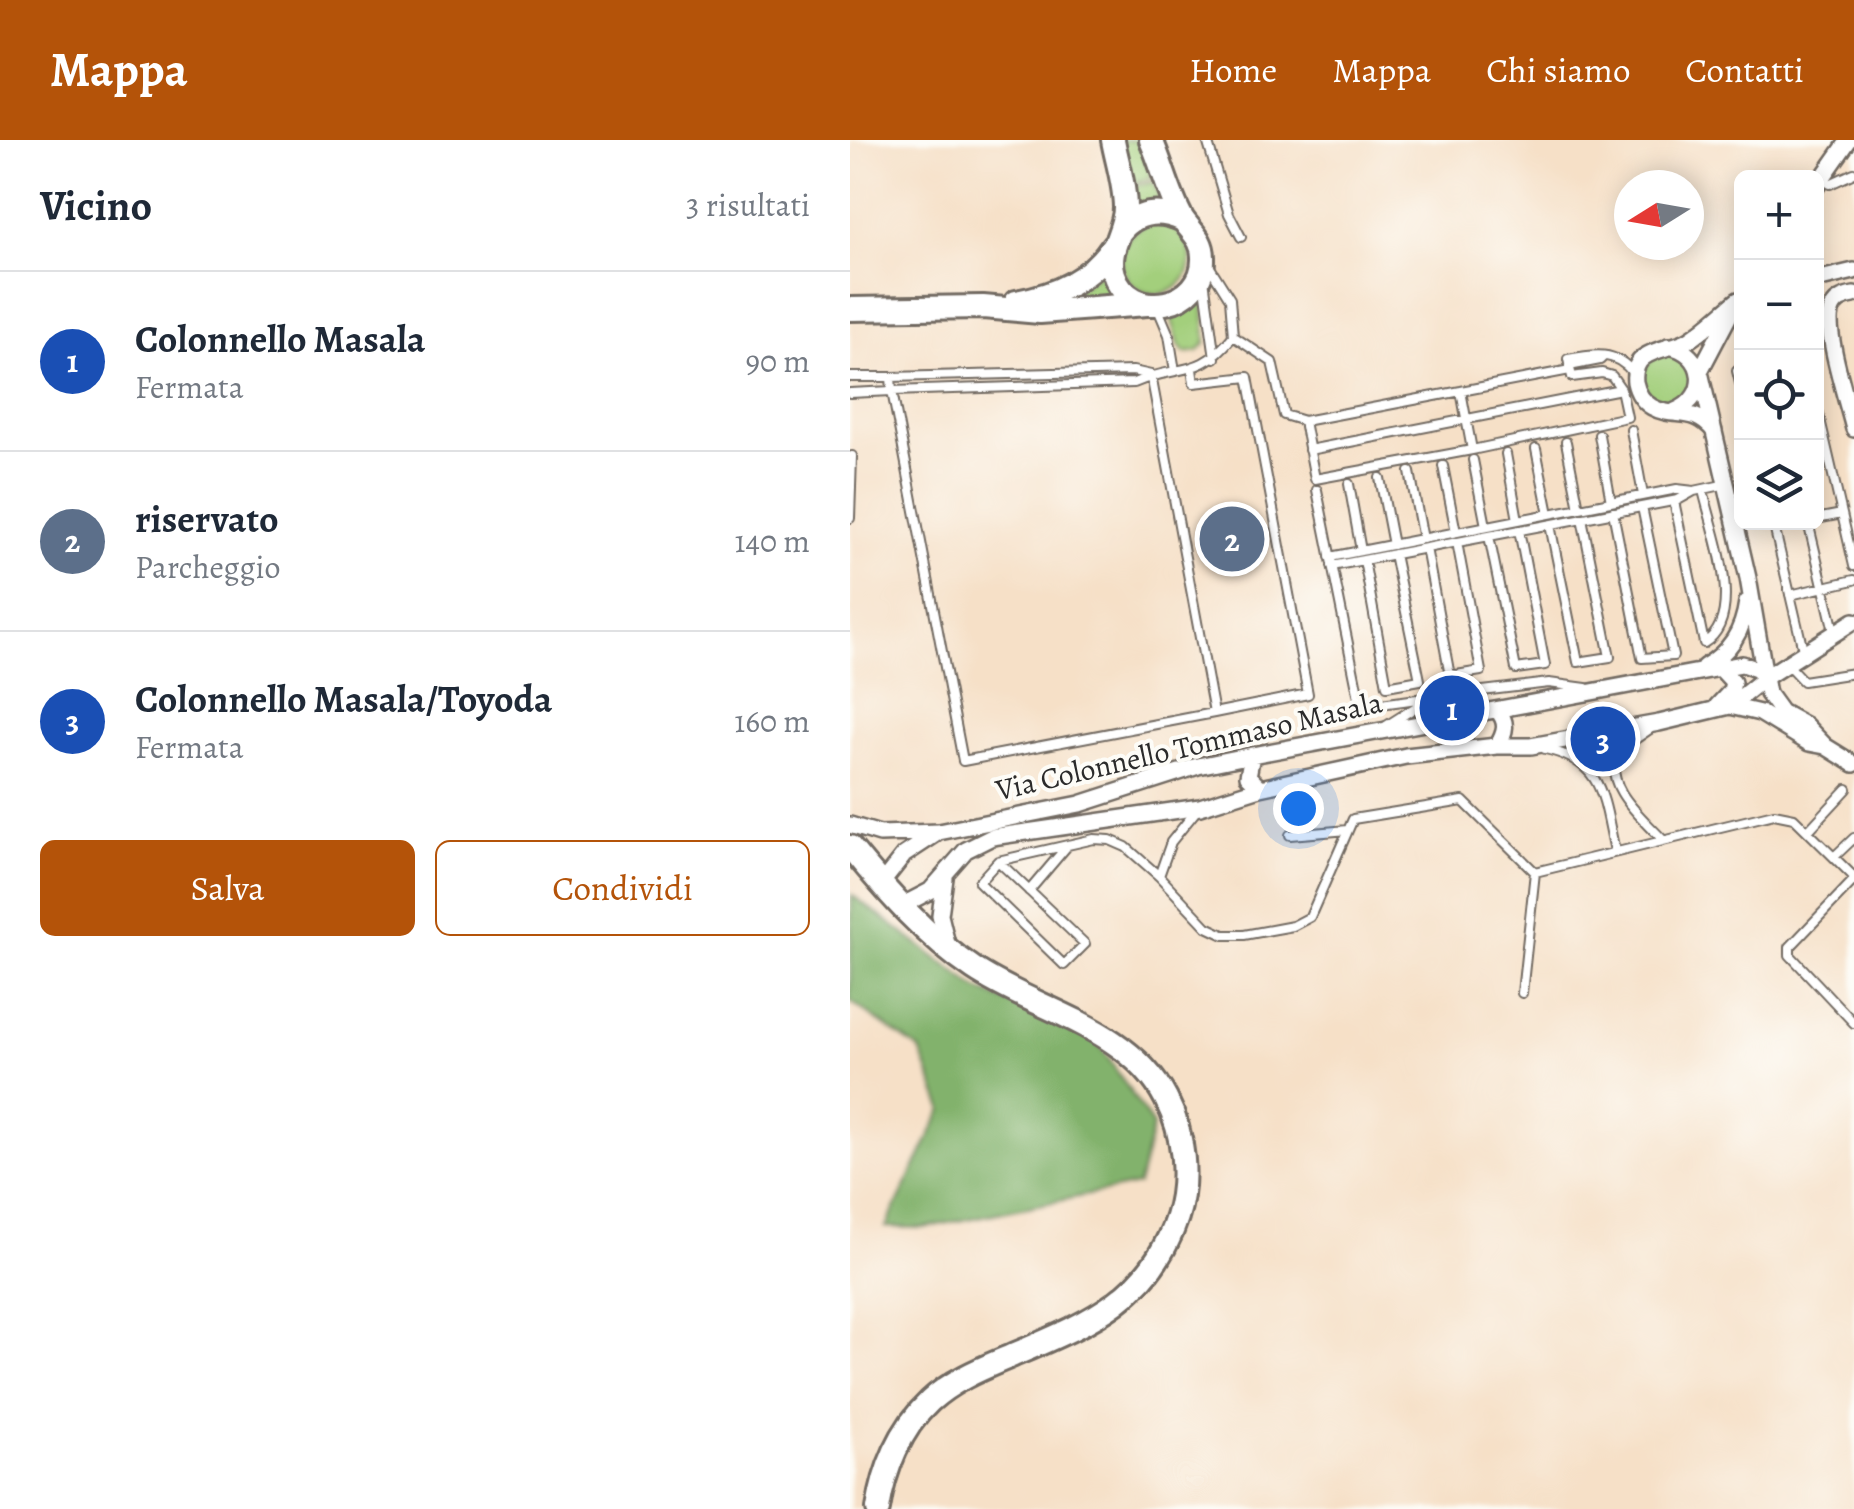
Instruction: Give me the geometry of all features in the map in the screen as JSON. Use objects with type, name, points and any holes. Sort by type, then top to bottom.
[{"type":"street","points":[[1113,140],[1125,211],[1111,259],[1118,283],[1126,292],[1151,304]]},
{"type":"street","points":[[850,309],[984,307],[1040,312],[1176,301],[1186,295],[1203,264],[1198,237],[1183,220],[1151,140]]},
{"type":"street","points":[[1824,178],[1851,141]]},
{"type":"street","points":[[984,307],[1040,298],[1070,286],[1100,264],[1127,224],[1146,214],[1163,213],[1183,220]]},
{"type":"street","points":[[1824,278],[1854,271]]},
{"type":"street","points":[[1854,295],[1839,298],[1831,310],[1830,328],[1854,429]]},
{"type":"street","points":[[1716,432],[1700,418],[1649,406],[1638,393],[1636,377],[1646,354],[1689,340],[1734,303]]},
{"type":"street","points":[[1675,411],[1692,401],[1700,386],[1700,373],[1734,309]]},
{"type":"street","points":[[1668,346],[1687,352],[1700,373],[1748,578],[1768,694],[1774,706],[1792,720],[1805,724],[1825,746],[1854,764]]},
{"type":"street","points":[[1698,670],[1718,658],[1740,633],[1745,620],[1748,578]]},
{"type":"street","points":[[1766,678],[1847,628]]},
{"type":"street","name":"Via Colonnello Tommaso Masala","points":[[850,825],[880,834],[939,832],[1080,804],[1198,766],[1698,670],[1742,664],[1766,678],[1722,707],[1660,723],[1531,746],[1406,756],[1260,788],[1200,807],[992,837],[966,850],[930,891],[903,905]]},
{"type":"street","points":[[1720,667],[1733,682],[1722,707],[1760,713],[1808,743],[1825,746]]},
{"type":"street","points":[[1496,710],[1506,730],[1498,746]]},
{"type":"street","points":[[1252,755],[1248,776],[1260,788]]},
{"type":"street","points":[[881,884],[904,855],[939,832]]},
{"type":"street","points":[[850,847],[881,884],[950,952],[1002,986],[1095,1031],[1146,1070],[1164,1095],[1182,1149],[1182,1199],[1163,1249],[1148,1272],[1121,1302],[1088,1322],[966,1376],[930,1402],[911,1423],[895,1451],[878,1509]]},
{"type":"street","points":[[946,872],[940,915],[950,952]]},
{"type":"lane","points":[[1207,140],[1229,214],[1241,237]]},
{"type":"lane","points":[[1824,183],[1854,172]]},
{"type":"lane","points":[[850,392],[1134,383],[1192,369],[1215,358],[1234,336],[1230,300],[1203,264]]},
{"type":"lane","points":[[1203,264],[1215,358]]},
{"type":"lane","points":[[1151,304],[1169,334],[1175,371]]},
{"type":"lane","points":[[1234,336],[1272,362],[1284,416],[1304,422],[1570,368],[1600,353],[1620,360],[1636,377]]},
{"type":"lane","points":[[1304,422],[1315,479],[1472,455],[1627,417],[1621,389],[1612,376],[1570,368]]},
{"type":"lane","points":[[891,377],[963,761],[1308,694],[1248,377],[1194,383],[1192,369]]},
{"type":"lane","points":[[850,377],[1133,371],[1151,376]]},
{"type":"lane","points":[[1151,376],[1214,712]]},
{"type":"lane","points":[[1309,450],[1621,389]]},
{"type":"lane","points":[[1462,391],[1516,669],[1544,665],[1506,454]]},
{"type":"lane","points":[[1631,430],[1643,495]]},
{"type":"lane","points":[[1598,435],[1611,502]]},
{"type":"lane","points":[[1824,435],[1854,566]]},
{"type":"lane","points":[[1566,442],[1579,508]]},
{"type":"lane","points":[[1536,448],[1549,514]]},
{"type":"lane","points":[[850,518],[852,456]]},
{"type":"lane","points":[[1410,472],[1450,676],[1481,672],[1443,466]]},
{"type":"lane","points":[[1349,484],[1387,686],[1420,680],[1380,478]]},
{"type":"lane","points":[[1331,562],[1519,525],[1550,524],[1674,501],[1727,484]]},
{"type":"lane","points":[[1519,525],[1549,514],[1643,495],[1677,489],[1698,491]]},
{"type":"lane","points":[[1318,490],[1360,703],[1366,706],[1550,683],[1596,689]]},
{"type":"lane","points":[[1674,501],[1704,643],[1719,630],[1726,604],[1698,491]]},
{"type":"lane","points":[[1613,512],[1642,658],[1674,656],[1642,507]]},
{"type":"lane","points":[[1824,517],[1842,514]]},
{"type":"lane","points":[[1550,524],[1578,662],[1610,657],[1582,518]]},
{"type":"lane","points":[[1775,530],[1804,656]]},
{"type":"lane","points":[[1807,530],[1824,588],[1847,628]]},
{"type":"lane","points":[[1790,595],[1854,580]]},
{"type":"lane","points":[[1788,665],[1803,681],[1854,673]]},
{"type":"lane","points":[[1379,730],[1432,698]]},
{"type":"lane","points":[[1660,723],[1618,752],[1613,766],[1616,783],[1626,799],[1663,840]]},
{"type":"lane","points":[[1531,746],[1568,754],[1598,779],[1615,851]]},
{"type":"lane","points":[[1808,831],[1847,789]]},
{"type":"lane","points":[[998,861],[1085,944],[1064,966],[980,882],[998,861],[1102,839],[1118,842],[1159,876],[1200,922],[1224,934],[1244,935],[1293,926],[1310,917],[1353,818],[1462,802],[1535,872]]},
{"type":"lane","points":[[1159,876],[1172,842],[1200,807]]},
{"type":"lane","points":[[1535,872],[1774,814],[1794,818],[1854,879],[1790,947],[1790,954],[1854,1023]]},
{"type":"lane","points":[[1290,835],[1348,830]]},
{"type":"lane","points":[[1834,857],[1854,838]]},
{"type":"lane","points":[[1029,891],[1068,845]]},
{"type":"lane","points":[[1522,993],[1535,872]]},
{"type":"green space","points":[[1118,140],[1139,140],[1152,178],[1127,184]]},
{"type":"green space","points":[[1154,182],[1162,205],[1134,209],[1128,187]]},
{"type":"green space","points":[[1156,224],[1170,226],[1181,234],[1189,245],[1189,273],[1181,284],[1170,292],[1156,294],[1142,292],[1131,284],[1123,273],[1121,259],[1123,245],[1131,234],[1142,226]]},
{"type":"green space","points":[[1099,273],[1115,297],[1064,299]]},
{"type":"green space","points":[[1203,292],[1206,342],[1198,351],[1185,353],[1179,346],[1171,316]]},
{"type":"green space","points":[[1667,354],[1685,361],[1692,379],[1685,397],[1667,404],[1649,397],[1642,379],[1649,361]]},
{"type":"green space","points":[[852,895],[978,989],[1097,1041],[1153,1126],[1138,1185],[923,1228],[886,1227],[943,1109],[920,1050],[850,1001]]},
{"type":"place","name":"riservato","points":[[1232,539]]},
{"type":"place","name":"Colonnello Masala","points":[[1452,708]]},
{"type":"place","name":"Colonnello Masala/Toyoda","points":[[1603,739]]}]
